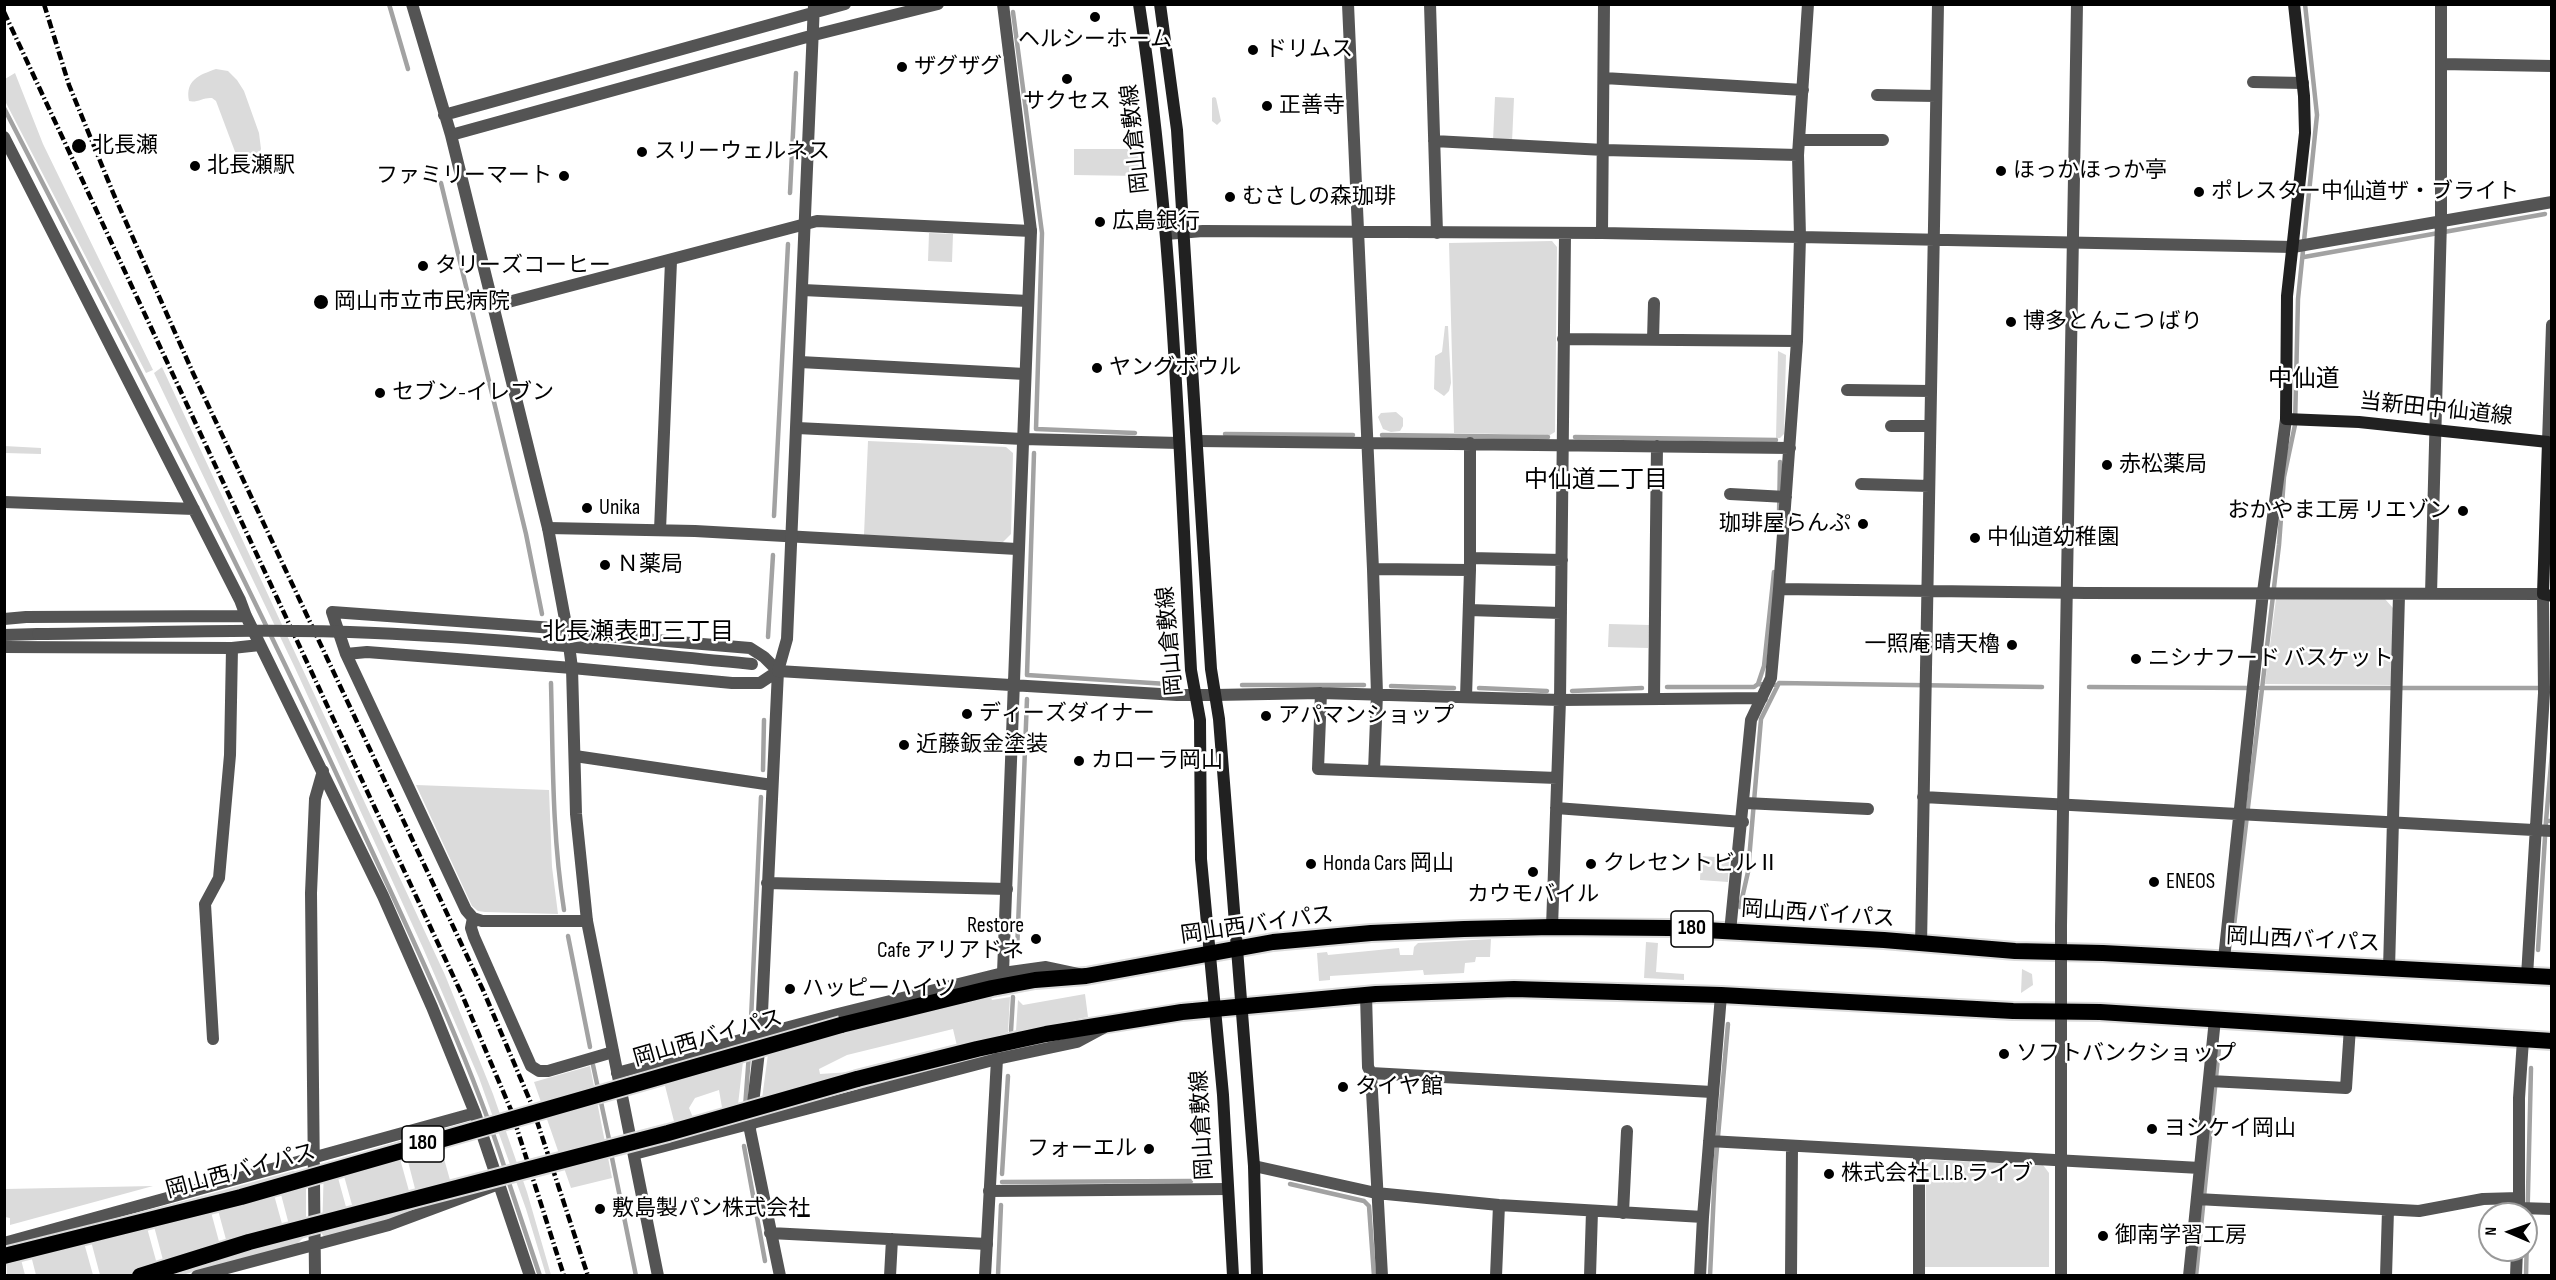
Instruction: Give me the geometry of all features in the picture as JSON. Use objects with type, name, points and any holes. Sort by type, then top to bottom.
[{"type":"highway","name":"岡山西バイパス","points":[[4,1256],[241,1197],[841,1025],[992,988],[1035,980],[1086,976],[1273,942],[1371,933],[1552,927],[1730,932],[1921,945],[2552,977]]},
{"type":"highway","name":"180","points":[[140,1275],[249,1242],[668,1133],[856,1079],[977,1049],[1114,1022],[1215,1008],[1366,995],[1524,989],[1721,995],[2215,1018],[2350,1027],[2402,1033],[2552,1041]]},
{"type":"main road","name":"岡山倉敷線","points":[[1139,4],[1149,71],[1166,234],[1191,670],[1200,720],[1201,859],[1223,1095],[1233,1275]]},
{"type":"main road","name":"岡山倉敷線","points":[[1160,4],[1173,90],[1184,232],[1211,669],[1242,1006],[1254,1166],[1257,1275]]},
{"type":"main road","points":[[2293,419],[2287,296],[2301,246],[2305,134],[2303,83],[2294,4]]},
{"type":"main road","name":"当新田中仙道線","points":[[2293,419],[2359,422],[2550,442]]},
{"type":"main road","points":[[2547,595],[2550,442]]},
{"type":"street","points":[[412,4],[451,135],[548,528],[572,668],[579,864],[587,921],[657,1275]]},
{"type":"street","points":[[444,116],[814,8],[845,4]]},
{"type":"street","points":[[451,135],[814,35],[938,4]]},
{"type":"street","points":[[1002,4],[1031,231],[1017,549],[1003,973]]},
{"type":"street","points":[[1348,4],[1373,568],[1377,694],[1374,771]]},
{"type":"street","points":[[1430,4],[1437,233]]},
{"type":"street","points":[[1602,233],[1604,4]]},
{"type":"street","points":[[1730,932],[1743,822],[1751,804],[1751,720],[1766,689],[1779,589],[1781,497],[1790,448],[1797,342],[1800,237],[1798,155],[1808,4]]},
{"type":"street","points":[[1921,945],[1938,4]]},
{"type":"street","points":[[2061,1275],[2061,952],[2077,4]]},
{"type":"street","points":[[2431,594],[2440,229],[2441,4]]},
{"type":"street","points":[[778,1275],[750,1130],[761,1034],[775,691],[787,639],[814,8]]},
{"type":"street","points":[[2441,64],[2552,66]]},
{"type":"street","points":[[1604,78],[1803,90]]},
{"type":"street","points":[[2253,82],[2303,83]]},
{"type":"street","points":[[1877,95],[1936,96]]},
{"type":"street","points":[[4,137],[240,600],[383,896],[475,1113],[530,1275]]},
{"type":"street","points":[[1799,140],[1883,140]]},
{"type":"street","points":[[1434,141],[1604,150],[1798,155]]},
{"type":"street","points":[[1166,234],[1184,232],[1565,235],[1602,233],[2073,244],[2301,246],[2440,229],[2552,202]]},
{"type":"street","points":[[493,306],[817,221],[1031,231]]},
{"type":"street","points":[[1552,927],[1560,700],[1565,235]]},
{"type":"street","points":[[660,530],[671,261]]},
{"type":"street","points":[[802,290],[1028,301]]},
{"type":"street","points":[[1653,340],[1654,303]]},
{"type":"street","points":[[2550,442],[2552,325]]},
{"type":"street","points":[[1563,339],[1797,342]]},
{"type":"street","points":[[800,362],[1025,374]]},
{"type":"street","points":[[1846,390],[1931,391]]},
{"type":"street","points":[[2224,959],[2244,815],[2253,689],[2293,419]]},
{"type":"street","points":[[1891,426],[1930,426]]},
{"type":"street","points":[[797,428],[1023,439],[1179,443]]},
{"type":"street","points":[[1198,441],[1790,448]]},
{"type":"street","points":[[1466,697],[1470,564],[1470,443]]},
{"type":"street","points":[[1654,698],[1657,446]]},
{"type":"street","points":[[1861,484],[1929,486]]},
{"type":"street","points":[[1730,494],[1781,497]]},
{"type":"street","points":[[4,502],[194,509]]},
{"type":"street","points":[[548,528],[660,530],[1017,549]]},
{"type":"street","points":[[1373,568],[1562,560]]},
{"type":"street","points":[[1779,589],[2547,595],[2544,688],[2545,831],[2527,976]]},
{"type":"street","points":[[2389,969],[2399,595]]},
{"type":"street","points":[[1469,610],[1561,613]]},
{"type":"street","points":[[587,921],[482,921],[473,918],[466,910],[346,654],[332,612],[567,630],[583,634],[750,648],[764,657],[778,671]]},
{"type":"street","points":[[4,619],[246,616]]},
{"type":"street","points":[[4,635],[237,631],[376,633],[539,644],[752,664],[778,671],[1195,695],[1321,693],[1560,700],[1654,698],[1766,689]]},
{"type":"street","points":[[4,647],[232,648],[260,645]]},
{"type":"street","points":[[213,1039],[205,903],[219,878],[230,755],[232,648]]},
{"type":"street","points":[[346,654],[367,652],[732,683],[760,683],[778,671]]},
{"type":"street","points":[[1321,693],[1318,769],[1557,778]]},
{"type":"street","points":[[575,756],[772,785]]},
{"type":"street","points":[[315,1275],[311,893],[315,799],[323,771]]},
{"type":"street","points":[[1923,797],[2545,831]]},
{"type":"street","points":[[1751,804],[1868,809]]},
{"type":"street","points":[[1556,808],[1743,822]]},
{"type":"street","points":[[767,883],[1007,889]]},
{"type":"street","points":[[473,918],[471,928],[474,937],[531,1066],[539,1071],[548,1071],[613,1052]]},
{"type":"street","points":[[617,1073],[1003,973],[1046,967],[1086,976]]},
{"type":"street","points":[[1366,995],[1368,1067],[1371,1073],[1382,1275]]},
{"type":"street","points":[[1700,1275],[1702,1217],[1714,1141],[1712,1092],[1721,995]]},
{"type":"street","points":[[2189,1275],[2202,1200],[2200,1168],[2215,1081],[2215,1018]]},
{"type":"street","points":[[634,1154],[997,1059],[1077,1042],[1114,1022]]},
{"type":"street","points":[[2215,1081],[2346,1088],[2350,1027]]},
{"type":"street","points":[[2523,1040],[2519,1098],[2523,1202]]},
{"type":"street","points":[[985,1275],[997,1059]]},
{"type":"street","points":[[1371,1073],[1712,1092]]},
{"type":"street","points":[[4,1243],[312,1160],[475,1113]]},
{"type":"street","points":[[1623,1213],[1627,1131]]},
{"type":"street","points":[[1714,1141],[2200,1168]]},
{"type":"street","points":[[1791,1275],[1792,1146]]},
{"type":"street","points":[[1919,1153],[1919,1275]]},
{"type":"street","points":[[1254,1166],[1376,1193],[1499,1205],[1702,1217]]},
{"type":"street","points":[[197,1275],[389,1225],[499,1184]]},
{"type":"street","points":[[990,1191],[1228,1189]]},
{"type":"street","points":[[2202,1200],[2419,1211],[2483,1199],[2496,1202]]},
{"type":"street","points":[[1496,1275],[1499,1205]]},
{"type":"street","points":[[2386,1275],[2388,1210]]},
{"type":"street","points":[[1590,1275],[1592,1211]]},
{"type":"street","points":[[770,1233],[987,1244]]},
{"type":"street","points":[[890,1275],[892,1239]]},
{"type":"shaded area","points":[[216,69],[228,71],[237,80],[244,91],[259,133],[261,149],[256,162],[245,167],[240,165],[216,101],[209,98],[189,101],[191,83],[199,76]]},
{"type":"shaded area","points":[[15,73],[43,144],[153,370],[146,373],[5,101],[5,79]]},
{"type":"shaded area","points":[[1214,97],[1221,121],[1217,125],[1212,121],[1212,98]]},
{"type":"shaded area","points":[[1495,97],[1514,98],[1512,142],[1493,141]]},
{"type":"shaded area","points":[[1074,149],[1138,149],[1139,176],[1074,175]]},
{"type":"shaded area","points":[[929,233],[953,234],[952,262],[928,261]]},
{"type":"shaded area","points":[[1552,241],[1557,247],[1555,432],[1550,435],[1454,433],[1449,243]]},
{"type":"shaded area","points":[[1445,326],[1448,326],[1451,383],[1449,391],[1444,396],[1434,389],[1435,356],[1442,352]]},
{"type":"shaded area","points":[[1778,351],[1786,355],[1784,434],[1776,438]]},
{"type":"shaded area","points":[[162,367],[445,975],[493,1094],[527,1192],[551,1275],[546,1275],[526,1209],[479,1078],[423,948],[295,668],[154,373]]},
{"type":"shaded area","points":[[1396,412],[1403,418],[1400,431],[1391,432],[1383,429],[1378,417],[1381,413]]},
{"type":"shaded area","points":[[868,441],[1006,447],[1013,453],[1011,534],[1003,542],[864,535]]},
{"type":"shaded area","points":[[4,446],[41,448],[41,454],[5,453]]},
{"type":"shaded area","points":[[2276,599],[2385,599],[2393,608],[2391,685],[2265,684]]},
{"type":"shaded area","points":[[1609,624],[1649,625],[1648,648],[1608,647]]},
{"type":"shaded area","points":[[416,785],[549,790],[552,867],[558,914],[485,912],[478,911],[472,906]]},
{"type":"shaded area","points":[[1701,856],[1729,858],[1728,882],[1700,880]]},
{"type":"shaded area","points":[[1491,939],[1490,957],[1476,957],[1475,962],[1465,963],[1464,973],[1424,975],[1423,970],[1330,976],[1330,980],[1319,981],[1317,953],[1327,952],[1328,955],[1399,948],[1400,955],[1413,955],[1414,947],[1418,943]]},
{"type":"shaded area","points":[[1646,942],[1658,943],[1656,972],[1684,974],[1684,980],[1644,978]]},
{"type":"shaded area","points":[[2022,969],[2032,974],[2033,985],[2021,993]]},
{"type":"shaded area","points":[[1085,994],[1088,1017],[1016,1031],[1018,1000],[1023,1005]]},
{"type":"shaded area","points":[[1010,997],[1008,1032],[1001,1034],[1000,1037],[957,1046],[953,1029],[847,1055],[819,1069],[820,1074],[851,1072],[855,1088],[760,1114],[770,1039],[836,1019],[841,1035],[991,998],[992,1000]]},
{"type":"shaded area","points":[[745,1044],[736,1122],[725,1125],[719,1090],[695,1098],[689,1108],[699,1132],[678,1137],[661,1070]]},
{"type":"shaded area","points":[[590,1066],[612,1178],[571,1188],[534,1082]]},
{"type":"shaded area","points":[[436,1130],[455,1198],[324,1237],[322,1234],[324,1164]],"holes":[[[404,1146],[420,1208],[414,1209],[397,1148]],[[341,1165],[357,1223],[351,1225],[335,1167]]]},
{"type":"shaded area","points":[[1932,1160],[2043,1165],[2049,1173],[2049,1267],[1925,1267],[1926,1165]]},
{"type":"shaded area","points":[[293,1171],[303,1174],[306,1182],[306,1235],[297,1244],[182,1275],[167,1275],[151,1215],[144,1217],[160,1275],[100,1275],[88,1230],[81,1232],[93,1275],[36,1275],[28,1244]],"holes":[[[278,1183],[293,1240],[287,1242],[271,1184]],[[215,1199],[231,1258],[224,1260],[208,1201]]]},
{"type":"shaded area","points":[[153,1186],[10,1225],[10,1218],[5,1217],[5,1189]]},
{"type":"shaded area","points":[[18,1248],[25,1275],[7,1275],[6,1250]]},
{"type":"waterway","points":[[389,4],[408,69]]},
{"type":"waterway","points":[[2233,934],[2279,545],[2284,477],[2295,425],[2298,299],[2317,115],[2305,4]]},
{"type":"waterway","points":[[1013,12],[1042,233],[1036,429],[1135,433]]},
{"type":"waterway","points":[[790,193],[796,73]]},
{"type":"waterway","points":[[4,108],[186,464],[317,733],[438,995],[491,1127],[506,1172]]},
{"type":"waterway","points":[[441,183],[526,534],[542,614]]},
{"type":"waterway","points":[[2304,257],[2545,214]]},
{"type":"waterway","points":[[774,516],[788,244]]},
{"type":"waterway","points":[[1225,434],[1353,435]]},
{"type":"waterway","points":[[1382,435],[1548,437]]},
{"type":"waterway","points":[[1575,437],[1776,440]]},
{"type":"waterway","points":[[1034,453],[1027,675],[1167,684]]},
{"type":"waterway","points":[[1779,516],[1780,462]]},
{"type":"waterway","points":[[768,637],[773,555]]},
{"type":"waterway","points":[[1758,684],[1764,666],[1774,572]]},
{"type":"waterway","points":[[551,683],[555,825],[564,910]]},
{"type":"waterway","points":[[1667,687],[1754,687],[1758,684],[1778,685],[1779,683],[2042,687]]},
{"type":"waterway","points":[[1242,685],[1364,685]]},
{"type":"waterway","points":[[1740,907],[1748,872],[1761,719],[1778,685]]},
{"type":"waterway","points":[[1391,686],[1454,688]]},
{"type":"waterway","points":[[2089,687],[2251,688]]},
{"type":"waterway","points":[[1479,688],[1547,691]]},
{"type":"waterway","points":[[1572,691],[1642,688]]},
{"type":"waterway","points":[[2260,688],[2552,688]]},
{"type":"waterway","points":[[1017,952],[1027,699]]},
{"type":"waterway","points":[[763,770],[764,720]]},
{"type":"waterway","points":[[2552,753],[2546,821],[2552,821]]},
{"type":"waterway","points":[[751,1020],[761,797]]},
{"type":"waterway","points":[[2538,950],[2546,821]]},
{"type":"waterway","points":[[568,936],[590,1047]]},
{"type":"waterway","points":[[1011,1031],[1013,997]]},
{"type":"waterway","points":[[1710,1276],[1715,1170],[1728,1024]]},
{"type":"waterway","points":[[2196,1276],[2219,1048]]},
{"type":"waterway","points":[[745,1108],[749,1054]]},
{"type":"waterway","points":[[593,1065],[610,1144]]},
{"type":"waterway","points":[[2526,1276],[2531,1068]]},
{"type":"waterway","points":[[1002,1174],[1008,1076]]},
{"type":"waterway","points":[[744,1146],[765,1261]]},
{"type":"waterway","points":[[611,1153],[636,1276]]},
{"type":"waterway","points":[[508,1180],[540,1276]]},
{"type":"waterway","points":[[1002,1182],[1191,1181]]},
{"type":"waterway","points":[[1290,1184],[1364,1201],[1369,1206],[1374,1276]]},
{"type":"waterway","points":[[998,1276],[1001,1205]]},
{"type":"railway","points":[[44,4],[69,85],[114,195],[193,373],[483,990],[531,1103],[588,1276]]},
{"type":"railway","points":[[4,12],[463,997],[511,1110],[564,1276]]},
{"type":"place","name":"ヘルシーホーム","points":[[1095,17]]},
{"type":"place","name":"ドリムス","points":[[1253,50]]},
{"type":"place","name":"ザグザグ","points":[[902,67]]},
{"type":"place","name":"サクセス","points":[[1067,79]]},
{"type":"place","name":"正善寺","points":[[1267,106]]},
{"type":"place","name":"北長瀬","points":[[79,146]]},
{"type":"place","name":"スリーウェルネス","points":[[642,152]]},
{"type":"place","name":"北長瀬駅","points":[[195,166]]},
{"type":"place","name":"ほっかほっか亭","points":[[2001,171]]},
{"type":"place","name":"ファミリーマート","points":[[564,176]]},
{"type":"place","name":"ポレスター中仙道ザ・ブライト","points":[[2199,192]]},
{"type":"place","name":"むさしの森珈琲","points":[[1230,197]]},
{"type":"place","name":"広島銀行","points":[[1100,222]]},
{"type":"place","name":"タリーズコーヒー","points":[[423,266]]},
{"type":"place","name":"岡山市立市民病院","points":[[321,302]]},
{"type":"place","name":"博多とんこつ ばり","points":[[2011,322]]},
{"type":"place","name":"ヤングボウル","points":[[1097,368]]},
{"type":"place","name":"セブン-イレブン","points":[[380,393]]},
{"type":"place","name":"赤松薬局","points":[[2107,465]]},
{"type":"place","name":"Unika","points":[[587,508]]},
{"type":"place","name":"おかやま工房 リエゾン","points":[[2463,511]]},
{"type":"place","name":"珈琲屋らんぷ","points":[[1863,524]]},
{"type":"place","name":"中仙道幼稚園","points":[[1975,538]]},
{"type":"place","name":"Ｎ薬局","points":[[605,565]]},
{"type":"place","name":"一照庵 晴天櫓","points":[[2012,645]]},
{"type":"place","name":"ニシナフード バスケット","points":[[2136,659]]},
{"type":"place","name":"ディーズダイナー","points":[[967,714]]},
{"type":"place","name":"アパマンショップ","points":[[1266,716]]},
{"type":"place","name":"近藤鈑金塗装","points":[[904,745]]},
{"type":"place","name":"カローラ岡山","points":[[1079,761]]},
{"type":"place","name":"Honda Cars 岡山","points":[[1311,864]]},
{"type":"place","name":"クレセントビルⅡ","points":[[1591,864]]},
{"type":"place","name":"カウモバイル","points":[[1533,872]]},
{"type":"place","name":"ENEOS","points":[[2154,882]]},
{"type":"place","name":"Restore Cafe アリアドネ","points":[[1036,939]]},
{"type":"place","name":"ハッピーハイツ","points":[[790,989]]},
{"type":"place","name":"ソフトバンクショップ","points":[[2004,1054]]},
{"type":"place","name":"タイヤ館","points":[[1343,1087]]},
{"type":"place","name":"ヨシケイ岡山","points":[[2152,1129]]},
{"type":"place","name":"フォーエル","points":[[1149,1149]]},
{"type":"place","name":"株式会社 L.I.B.ライブ","points":[[1829,1174]]},
{"type":"place","name":"敷島製パン株式会社","points":[[600,1209]]},
{"type":"place","name":"御南学習工房","points":[[2103,1236]]},
{"type":"district","name":"中仙道","points":[[2304,380]]},
{"type":"district","name":"中仙道二丁目","points":[[1596,481]]},
{"type":"district","name":"北長瀬表町三丁目","points":[[638,633]]}]
